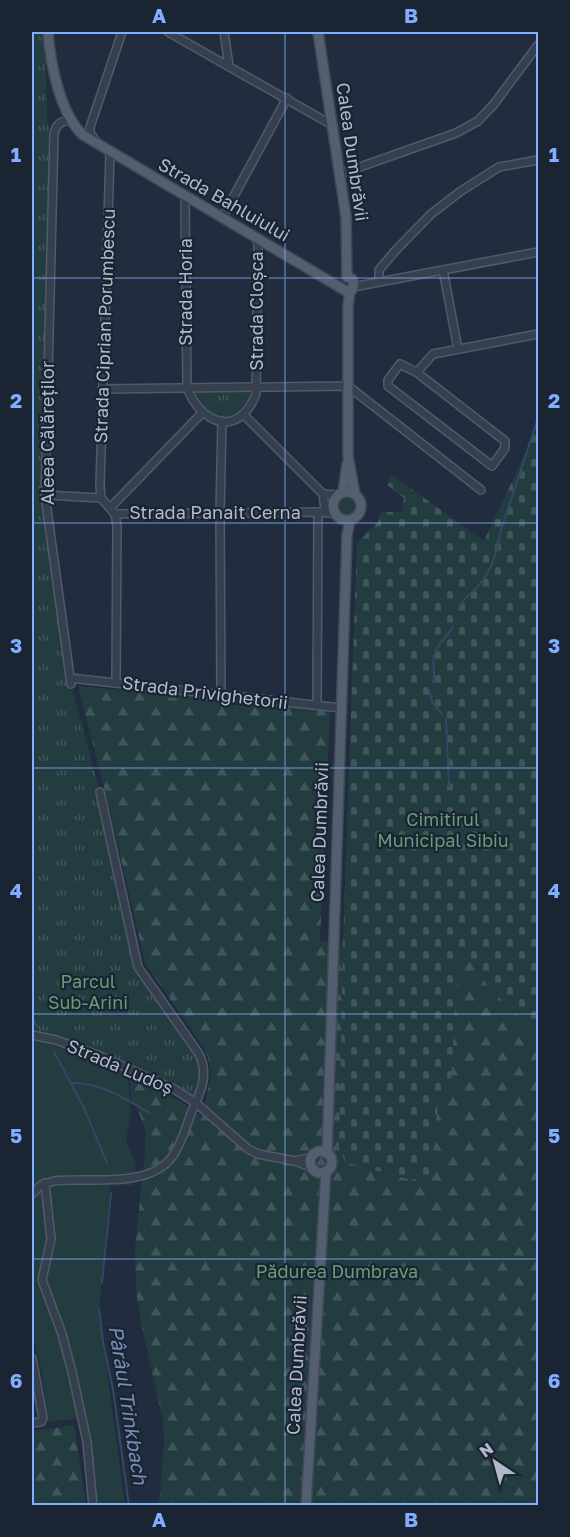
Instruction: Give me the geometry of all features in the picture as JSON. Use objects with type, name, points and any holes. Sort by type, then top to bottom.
[{"type":"main road","points":[[48,32],[52,61],[74,125]]},
{"type":"main road","name":"Calea Dumbrăvii","points":[[318,32],[346,225],[348,456],[355,494],[360,498],[361,508],[357,516],[343,518]]},
{"type":"main road","name":"Strada Bahluiului","points":[[74,125],[87,139],[110,153],[321,275],[348,285]]},
{"type":"main road","name":"Calea Dumbrăvii","points":[[319,1154],[326,1131],[347,535],[343,518],[330,504],[348,456]]},
{"type":"main road","points":[[330,504],[355,494]]},
{"type":"main road","points":[[319,1154],[332,1161],[330,1167],[318,1171],[310,1162],[319,1154]]},
{"type":"main road","name":"Calea Dumbrăvii","points":[[306,1506],[324,1190],[318,1171]]},
{"type":"street","points":[[110,153],[92,137],[90,127],[122,32]]},
{"type":"street","points":[[168,32],[332,125]]},
{"type":"street","points":[[224,32],[229,66]]},
{"type":"street","points":[[340,174],[456,133],[478,121],[494,104],[538,45]]},
{"type":"street","points":[[222,218],[287,98]]},
{"type":"street","name":"Aleea Călăreților","points":[[70,681],[45,495],[54,134],[59,124],[74,125]]},
{"type":"street","points":[[74,125],[83,129],[90,127]]},
{"type":"street","name":"Strada Ciprian Porumbescu","points":[[101,498],[102,388],[110,153]]},
{"type":"street","points":[[379,282],[379,274],[383,265],[421,224],[447,201],[474,181],[499,167],[538,160]]},
{"type":"street","name":"Strada Horia","points":[[185,196],[187,387]]},
{"type":"street","name":"Strada Cloșca","points":[[256,237],[258,244],[258,386]]},
{"type":"street","points":[[348,285],[369,284],[538,253],[538,258]]},
{"type":"street","points":[[443,270],[458,349]]},
{"type":"street","points":[[418,373],[430,356],[538,334]]},
{"type":"street","points":[[400,364],[418,373],[506,441],[505,448],[494,464],[489,465],[388,386],[388,380],[400,364]]},
{"type":"street","points":[[187,387],[192,400],[202,413],[222,422],[236,419],[243,414],[253,403],[258,386]]},
{"type":"street","points":[[102,388],[348,386],[481,490]]},
{"type":"street","points":[[116,682],[117,526],[113,511],[202,413]]},
{"type":"street","points":[[243,414],[323,494],[330,504]]},
{"type":"street","points":[[221,695],[222,422]]},
{"type":"street","points":[[323,494],[330,504]]},
{"type":"street","points":[[45,495],[101,498]]},
{"type":"street","name":"Strada Panait Cerna","points":[[101,498],[113,511],[220,513],[330,504]]},
{"type":"street","name":"Calea Dumbrăvii","points":[[318,705],[330,504]]},
{"type":"street","name":"Strada Privighetorii","points":[[70,681],[116,682],[341,708]]},
{"type":"street","points":[[32,1194],[45,1183],[59,1180],[126,1179],[153,1173],[168,1162],[175,1153],[203,1085],[204,1064],[197,1050],[138,967],[100,792]]},
{"type":"street","name":"Strada Ludoș","points":[[32,1035],[56,1040],[174,1089],[196,1103],[248,1149],[258,1154],[295,1161],[318,1171]]},
{"type":"street","name":"Strada Ludoș","points":[[295,1161],[319,1154]]},
{"type":"street","points":[[45,1183],[51,1239],[43,1269],[42,1285],[62,1334],[72,1372],[87,1442],[93,1506]]},
{"type":"street","points":[[32,1358],[43,1418],[41,1422],[32,1423]]},
{"type":"green space","name":"Parcul Sub-Arini","points":[[32,32],[45,32],[47,118],[53,147],[45,495],[71,684],[100,792],[136,962],[204,1064],[197,1098],[100,1056],[32,1035]]},
{"type":"green space","points":[[254,388],[241,408],[221,418],[213,416],[204,409],[194,390]]},
{"type":"green space","name":"Cimitirul Municipal Sibiu","points":[[538,426],[538,1036],[489,987],[459,948],[451,1078],[438,1104],[430,1185],[345,1162],[339,1149],[343,941],[357,543],[378,522],[381,512],[402,512],[404,498],[387,485],[392,475],[484,541]]},
{"type":"green space","points":[[347,497],[353,500],[356,506],[353,512],[347,515],[341,512],[338,506],[341,500]]},
{"type":"green space","name":"Pădurea Dumbrava","points":[[78,686],[330,709],[320,941],[459,947],[489,987],[538,1036],[538,1505],[159,1505],[164,1442],[163,1421],[136,1291],[135,1249],[145,1151],[145,1129],[131,1099],[130,1079],[179,1101],[202,1117],[211,1075],[204,1048],[145,963]]},
{"type":"green space","points":[[32,1035],[127,1068],[131,1112],[126,1140],[136,1165],[133,1185],[110,1186],[99,1311],[125,1505],[96,1505],[87,1421],[74,1419],[48,1422],[41,1367],[32,1333]]},
{"type":"green space","points":[[74,1425],[86,1505],[32,1505],[32,1431]]},
{"type":"waterway","points":[[458,610],[465,599],[477,588],[491,566],[538,418]]},
{"type":"waterway","points":[[433,682],[435,652],[453,626]]},
{"type":"waterway","points":[[429,690],[432,702],[442,714]]},
{"type":"waterway","points":[[446,719],[449,786]]},
{"type":"waterway","name":"Pârâul Trinkbach","points":[[32,1018],[37,1026]]},
{"type":"waterway","name":"Pârâul Trinkbach","points":[[54,1052],[84,1108],[107,1163]]},
{"type":"waterway","points":[[71,1083],[103,1088],[150,1113]]},
{"type":"waterway","name":"Pârâul Trinkbach","points":[[102,1283],[111,1193]]},
{"type":"waterway","name":"Pârâul Trinkbach","points":[[99,1308],[129,1506]]}]
